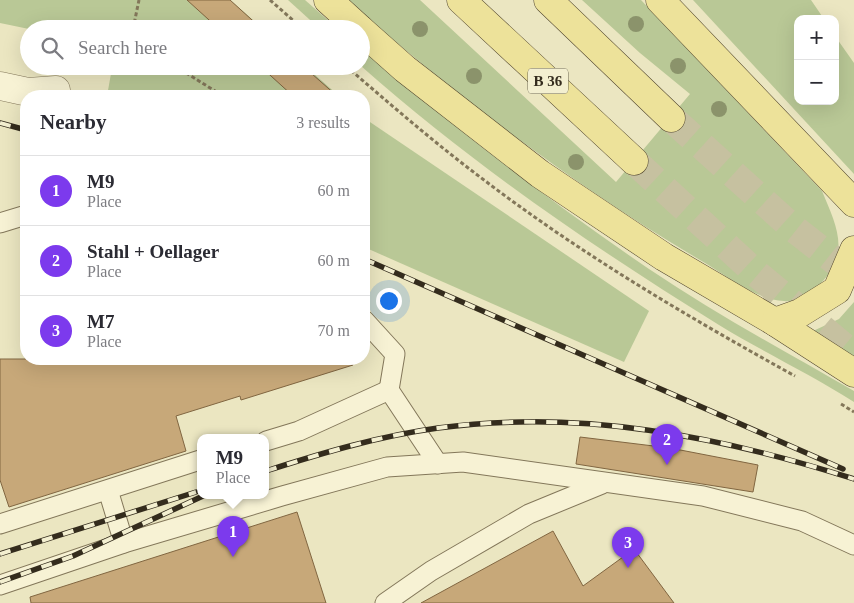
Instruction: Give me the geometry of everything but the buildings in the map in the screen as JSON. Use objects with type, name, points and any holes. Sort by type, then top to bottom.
[{"type":"main road","points":[[328,0],[351,20]]},
{"type":"main road","name":"B 36","points":[[461,0],[634,161]]},
{"type":"main road","points":[[548,0],[671,118]]},
{"type":"main road","points":[[660,0],[854,204]]},
{"type":"main road","points":[[370,37],[405,69],[540,174],[664,257],[775,322],[854,373]]},
{"type":"main road","points":[[775,322],[800,313],[837,290],[854,250]]},
{"type":"street","points":[[0,86],[20,90]]},
{"type":"lane","points":[[0,223],[20,217]]},
{"type":"lane","points":[[370,327],[395,354],[389,390],[438,464]]},
{"type":"lane","points":[[269,440],[299,431],[389,390]]},
{"type":"lane","points":[[0,524],[197,461]]},
{"type":"lane","points":[[0,585],[124,543],[387,467],[463,462],[604,484],[703,496],[802,522],[854,545]]},
{"type":"lane","points":[[385,603],[431,570],[529,514],[604,484]]},
{"type":"lane","points":[[108,490],[124,543]]},
{"type":"path","points":[[135,20],[139,0]]},
{"type":"path","points":[[270,0],[293,20]]},
{"type":"path","points":[[189,75],[213,90]]},
{"type":"green space","points":[[0,0],[230,0],[253,20],[20,20],[20,27],[0,23]]},
{"type":"green space","points":[[288,0],[305,0],[328,20],[310,20]]},
{"type":"green space","points":[[347,0],[420,0],[616,182],[690,94],[640,53],[582,0],[641,0],[822,191],[832,214],[838,237],[836,259],[832,270],[811,292],[789,301],[762,296],[740,285],[653,231],[562,170],[431,71]]},
{"type":"green space","points":[[693,0],[811,0],[821,15],[794,15],[794,105],[839,105],[839,42],[854,63],[854,174]]},
{"type":"green space","points":[[370,56],[431,107],[575,217],[649,269],[699,301],[854,391],[854,402],[719,325],[580,235],[446,137],[370,74]]},
{"type":"green space","points":[[111,75],[315,75],[332,90],[108,90]]},
{"type":"green space","points":[[370,122],[649,311],[624,362],[370,250]]},
{"type":"green space","points":[[854,302],[854,357],[813,331],[839,319]]},
{"type":"tunnel","points":[[671,118],[792,227],[854,276]]},
{"type":"tunnel","points":[[634,161],[757,274],[854,355]]},
{"type":"railway","points":[[0,123],[20,128]]},
{"type":"railway","points":[[370,262],[843,469]]},
{"type":"railway","points":[[269,470],[351,446],[416,431],[491,423],[544,422],[596,424],[649,430],[700,439],[752,450],[854,479]]},
{"type":"railway","points":[[0,554],[196,492]]},
{"type":"railway","points":[[0,582],[73,556],[197,499]]},
{"type":"place","name":"Stahl + Oellager","points":[[667,465]]},
{"type":"place","name":"M9","points":[[233,557]]},
{"type":"place","name":"M7","points":[[628,568]]}]
